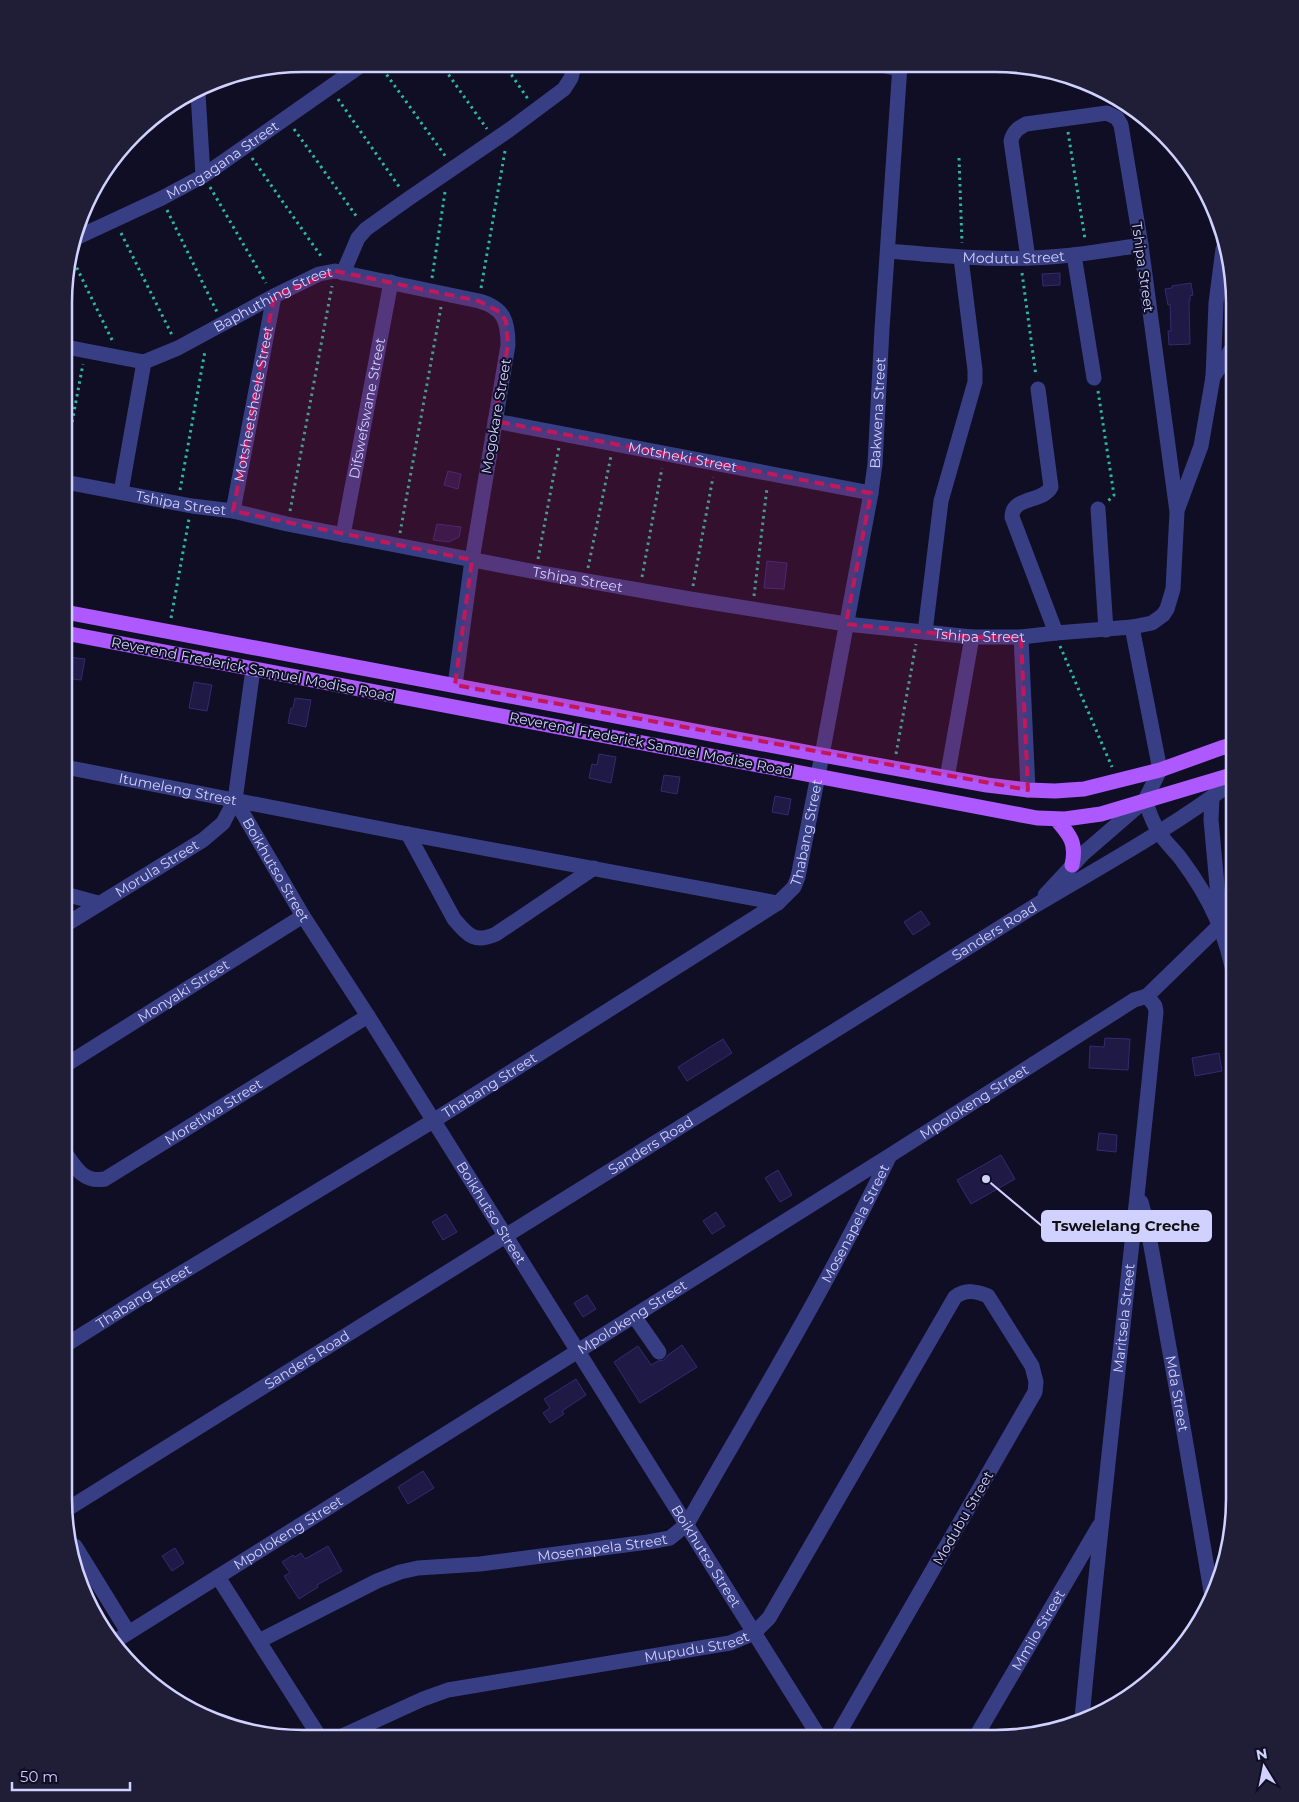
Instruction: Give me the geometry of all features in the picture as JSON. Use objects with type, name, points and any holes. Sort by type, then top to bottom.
[{"type":"main road","name":"Reverend Frederick Samuel Modise Road","points":[[72,613],[822,755],[947,778],[1028,790],[1055,792],[1084,789],[1160,770],[1226,747]]},
{"type":"main road","name":"Reverend Frederick Samuel Modise Road","points":[[72,634],[1037,818],[1056,819],[1101,814],[1226,777]]},
{"type":"main road","points":[[1056,819],[1066,830],[1072,842],[1074,848],[1072,866]]},
{"type":"street","name":"Mongagana Street","points":[[83,234],[162,198],[203,176],[330,88],[349,72]]},
{"type":"street","name":"Baphuthing Street","points":[[144,362],[178,348],[319,274],[336,272],[366,229],[509,130],[564,89],[572,72]]},
{"type":"street","name":"Bakwena Street","points":[[822,755],[871,493],[877,428],[900,72]]},
{"type":"street","points":[[198,97],[203,176]]},
{"type":"street","name":"Tshipa Street","points":[[72,483],[232,511],[287,524],[536,572],[846,624],[972,637],[1021,637],[1106,630],[1152,623],[1163,615],[1167,609],[1173,589],[1177,512],[1140,245],[1119,120],[1107,113],[1026,124],[1016,130],[1011,141],[1024,258]]},
{"type":"street","name":"Modutu Street","points":[[888,251],[962,258],[1024,258],[1080,254],[1140,245]]},
{"type":"street","points":[[1080,254],[1094,378]]},
{"type":"street","points":[[1177,512],[1201,446],[1213,377],[1216,302],[1222,257]]},
{"type":"street","points":[[921,632],[941,501],[975,382],[962,258]]},
{"type":"street","name":"Mogokare Street","points":[[336,272],[491,304],[506,321],[508,345],[472,560],[454,684]]},
{"type":"street","name":"Difswefswane Street","points":[[343,535],[390,282]]},
{"type":"street","name":"Motsheetsheele Street","points":[[232,511],[274,296]]},
{"type":"street","points":[[72,349],[144,362],[121,492]]},
{"type":"street","points":[[1213,377],[1226,358]]},
{"type":"street","points":[[1038,388],[1051,487],[1044,495],[1017,505],[1012,511],[1012,517],[1055,633]]},
{"type":"street","name":"Motsheki Street","points":[[495,421],[871,493]]},
{"type":"street","points":[[1098,509],[1106,630]]},
{"type":"street","points":[[1034,907],[1084,853],[1145,800],[1160,770],[1132,627]]},
{"type":"street","points":[[947,778],[972,637]]},
{"type":"street","points":[[1021,637],[1028,790]]},
{"type":"street","points":[[234,800],[253,669]]},
{"type":"street","name":"Thabang Street","points":[[72,1341],[433,1121],[778,903],[794,887],[798,877],[822,755]]},
{"type":"street","name":"Itumeleng Street","points":[[72,768],[408,834],[778,903]]},
{"type":"street","name":"Sanders Road","points":[[72,1506],[1034,907],[1159,833],[1226,787]]},
{"type":"street","points":[[1212,797],[1211,820],[1220,924]]},
{"type":"street","name":"Morula Street","points":[[72,920],[218,829],[224,823],[234,800]]},
{"type":"street","name":"Boikhutso Street","points":[[234,800],[303,916],[368,1016],[815,1730]]},
{"type":"street","points":[[1145,800],[1151,819],[1159,833],[1181,859],[1205,896],[1220,924],[1226,943]]},
{"type":"street","points":[[408,834],[454,918],[464,931],[475,938],[484,938],[496,934],[594,868]]},
{"type":"street","points":[[72,896],[98,903]]},
{"type":"street","name":"Monyaki Street","points":[[72,1061],[303,916]]},
{"type":"street","points":[[1147,996],[1220,924]]},
{"type":"street","name":"Mpolokeng Street","points":[[123,1636],[890,1156],[1134,1000],[1147,996]]},
{"type":"street","name":"Maritsela Street","points":[[1083,1713],[1101,1522],[1139,1192],[1156,1012],[1155,1006],[1147,996]]},
{"type":"street","name":"Moretlwa Street","points":[[72,1161],[83,1175],[90,1179],[104,1179],[368,1016]]},
{"type":"street","name":"Mosenapela Street","points":[[259,1641],[377,1581],[400,1572],[418,1568],[480,1564],[670,1538],[687,1524],[860,1217],[890,1156]]},
{"type":"street","name":"Mda Street","points":[[1139,1192],[1147,1224],[1178,1394],[1210,1584]]},
{"type":"street","name":"Mupudu Street","points":[[355,1730],[423,1699],[448,1690],[730,1642],[746,1638],[754,1633],[769,1618],[955,1297],[969,1292],[988,1296]]},
{"type":"street","name":"Modubu Street","points":[[841,1730],[1035,1392],[1036,1382],[1032,1366],[988,1296]]},
{"type":"street","points":[[634,1316],[659,1352]]},
{"type":"street","name":"Mmilo Street","points":[[980,1730],[1101,1522]]},
{"type":"street","points":[[79,1554],[123,1636]]},
{"type":"street","points":[[218,1578],[315,1730]]},
{"type":"path","points":[[384,72],[451,169],[437,292],[398,546]]},
{"type":"path","points":[[447,72],[494,140]]},
{"type":"path","points":[[510,72],[536,110]]},
{"type":"path","points":[[330,88],[408,199]]},
{"type":"path","points":[[287,118],[366,229]]},
{"type":"path","points":[[1066,119],[1080,254]]},
{"type":"path","points":[[479,301],[509,130]]},
{"type":"path","points":[[244,147],[336,272],[287,524]]},
{"type":"path","points":[[959,158],[962,258]]},
{"type":"path","points":[[203,176],[274,296]]},
{"type":"path","points":[[162,198],[223,324]]},
{"type":"path","points":[[114,219],[178,348]]},
{"type":"path","points":[[1024,258],[1038,388]]},
{"type":"path","points":[[76,265],[121,359]]},
{"type":"path","points":[[168,630],[209,331]]},
{"type":"path","points":[[72,422],[85,352]]},
{"type":"path","points":[[1094,378],[1098,388],[1114,495],[1098,509]]},
{"type":"path","points":[[536,572],[561,434]]},
{"type":"path","points":[[586,580],[614,444]]},
{"type":"path","points":[[639,590],[665,453]]},
{"type":"path","points":[[690,599],[716,463]]},
{"type":"path","points":[[752,609],[768,474]]},
{"type":"path","points":[[894,768],[921,632]]},
{"type":"path","points":[[1055,633],[1119,781]]},
{"type":"highlighted area","points":[[335,271],[479,301],[500,312],[506,321],[508,345],[495,421],[871,493],[846,624],[972,637],[1021,637],[1028,790],[455,685],[472,560],[233,511],[274,296]]},
{"type":"building","points":[[1060,273],[1060,285],[1043,286],[1042,274]]},
{"type":"building","points":[[1191,283],[1193,295],[1190,296],[1189,301],[1190,344],[1169,345],[1168,331],[1171,331],[1170,304],[1168,305],[1165,289]]},
{"type":"building","points":[[448,471],[461,474],[458,489],[444,485]]},
{"type":"building","points":[[437,524],[461,527],[459,537],[449,542],[433,540]]},
{"type":"building","points":[[767,561],[787,563],[784,589],[764,588]]},
{"type":"building","points":[[72,657],[85,659],[81,680],[72,679]]},
{"type":"building","points":[[194,682],[212,685],[207,711],[189,708]]},
{"type":"building","points":[[295,698],[311,700],[306,727],[288,723]]},
{"type":"building","points":[[599,754],[616,757],[611,783],[589,778],[592,764],[597,765]]},
{"type":"building","points":[[664,775],[680,777],[677,794],[661,791]]},
{"type":"building","points":[[775,796],[791,799],[788,815],[772,812]]},
{"type":"building","points":[[921,911],[930,924],[913,935],[904,922]]},
{"type":"building","points":[[1105,1038],[1130,1039],[1128,1070],[1089,1068],[1090,1046],[1104,1047]]},
{"type":"building","points":[[723,1039],[732,1053],[687,1081],[678,1067]]},
{"type":"building","points":[[1219,1053],[1222,1071],[1195,1076],[1192,1058]]},
{"type":"building","points":[[1099,1133],[1117,1135],[1116,1152],[1097,1150]]},
{"type":"building","points":[[1001,1155],[1015,1179],[971,1204],[957,1180]]},
{"type":"building","points":[[778,1170],[792,1195],[780,1202],[765,1178]]},
{"type":"building","points":[[716,1212],[725,1226],[712,1234],[703,1221]]},
{"type":"building","points":[[446,1214],[457,1232],[443,1240],[432,1222]]},
{"type":"building","points":[[587,1295],[596,1309],[583,1317],[574,1303]]},
{"type":"building","points":[[682,1345],[697,1367],[640,1403],[614,1362],[638,1346],[651,1365],[664,1360]]},
{"type":"building","points":[[576,1379],[586,1395],[562,1411],[564,1414],[550,1423],[543,1413],[550,1408],[544,1399]]},
{"type":"building","points":[[423,1471],[434,1488],[408,1504],[398,1487]]},
{"type":"building","points":[[328,1546],[342,1571],[317,1585],[318,1587],[299,1599],[284,1576],[290,1573],[282,1562],[293,1555],[295,1557],[301,1553],[305,1559]]},
{"type":"building","points":[[175,1548],[184,1563],[172,1571],[162,1556]]},
{"type":"place","name":"Tswelelang Creche","points":[[986,1179]]}]
